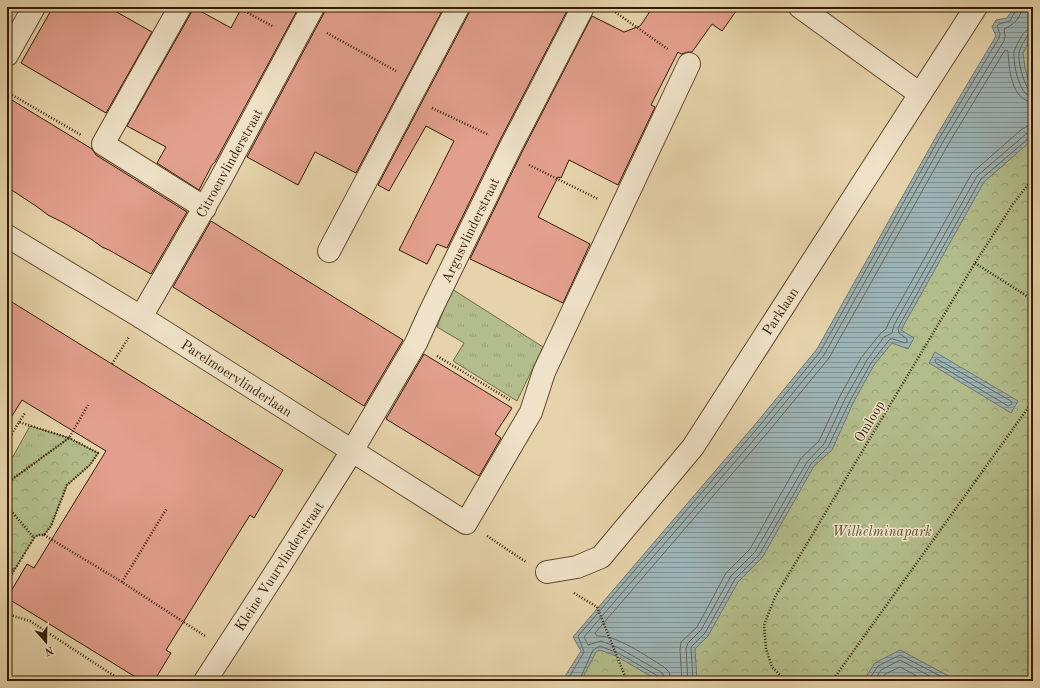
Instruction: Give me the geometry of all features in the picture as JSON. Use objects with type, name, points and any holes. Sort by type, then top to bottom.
[{"type":"street","points":[[7,55],[34,7]]},
{"type":"street","points":[[180,7],[103,144],[205,208]]},
{"type":"street","points":[[329,251],[458,7]]},
{"type":"street","name":"Argusvlinderstraat","points":[[352,451],[416,343],[509,150],[583,7]]},
{"type":"street","points":[[800,7],[920,94]]},
{"type":"street","name":"Parklaan","points":[[547,572],[578,567],[601,557],[693,447],[976,7]]},
{"type":"street","name":"Citroenvlinderstraat","points":[[141,317],[205,208],[305,22]]},
{"type":"street","points":[[531,412],[544,372],[689,64]]},
{"type":"street","name":"Parelmoervlinderlaan","points":[[7,236],[141,317],[466,523],[531,412]]},
{"type":"street","name":"Kleine Vuurvlinderstraat","points":[[205,681],[352,451]]},
{"type":"path","points":[[237,7],[305,22],[509,150],[621,210]]},
{"type":"path","points":[[607,7],[689,64]]},
{"type":"path","points":[[7,92],[95,144],[103,144]]},
{"type":"path","name":"Omloop","points":[[786,681],[772,667],[766,649],[764,625],[775,597],[975,263],[1013,204],[1033,178]]},
{"type":"path","points":[[975,263],[1033,300]]},
{"type":"path","points":[[112,364],[141,317]]},
{"type":"path","points":[[416,343],[531,412]]},
{"type":"path","points":[[832,681],[1033,401]]},
{"type":"path","points":[[7,483],[69,438],[88,405]]},
{"type":"path","points":[[7,442],[25,413]]},
{"type":"path","points":[[19,422],[69,438],[98,453],[90,465],[67,485],[51,526],[44,534]]},
{"type":"path","points":[[7,506],[34,538]]},
{"type":"path","points":[[122,582],[167,508]]},
{"type":"path","points":[[7,582],[34,538],[38,534],[44,534],[226,649]]},
{"type":"path","points":[[7,566],[14,570]]},
{"type":"path","points":[[597,607],[627,681]]},
{"type":"path","points":[[7,614],[30,621],[122,681]]},
{"type":"green space","name":"Wilhelminapark","points":[[1033,15],[1033,681],[570,681],[862,317]]},
{"type":"green space","points":[[452,289],[543,347],[517,401],[453,361],[464,343],[437,327]]},
{"type":"green space","points":[[30,426],[69,438],[7,483],[7,467]]},
{"type":"green space","points":[[69,438],[98,453],[90,465],[67,485],[51,526],[44,535],[38,535],[34,538],[7,582],[7,483]]},
{"type":"water","points":[[1014,7],[1033,7],[1033,34],[1023,53],[1025,68],[1033,90],[1033,139],[984,182],[901,330],[914,338],[908,349],[892,343],[874,365],[853,403],[832,450],[814,466],[762,558],[738,582],[708,636],[695,649],[697,681],[659,681],[616,656],[600,650],[596,652],[581,681],[562,681],[581,651],[573,637],[758,421],[817,349],[937,135],[996,36],[992,27],[996,20],[1007,18]]},
{"type":"water","points":[[935,352],[1018,401],[1011,413],[929,363]]},
{"type":"water","points":[[900,650],[958,681],[863,681],[875,663]]},
{"type":"building","points":[[53,7],[108,7],[152,32],[106,113],[21,63]]},
{"type":"building","points":[[193,7],[231,28],[242,7],[299,7],[199,190],[157,163],[166,147],[127,126]]},
{"type":"building","points":[[325,7],[430,7],[441,13],[356,173],[315,152],[298,185],[247,157],[324,13]]},
{"type":"building","points":[[470,7],[569,7],[500,140],[447,248],[437,244],[427,264],[399,250],[454,141],[426,126],[389,191],[378,185],[469,13]]},
{"type":"building","points":[[653,7],[739,7],[722,31],[712,24],[692,52],[681,54],[678,52],[651,105],[655,107],[618,185],[569,160],[561,178],[558,177],[538,217],[590,244],[563,303],[470,259],[522,152],[592,16],[624,32],[640,26]]},
{"type":"building","points":[[7,97],[92,149],[96,155],[187,212],[151,274],[48,215],[7,187]]},
{"type":"building","points":[[211,221],[403,340],[364,406],[173,287]]},
{"type":"building","points":[[7,299],[283,470],[254,518],[250,515],[166,650],[171,653],[154,681],[142,681],[7,598],[27,564],[34,568],[106,451],[22,400],[7,424]]},
{"type":"building","points":[[424,354],[512,408],[495,434],[501,438],[479,476],[386,419]]}]
